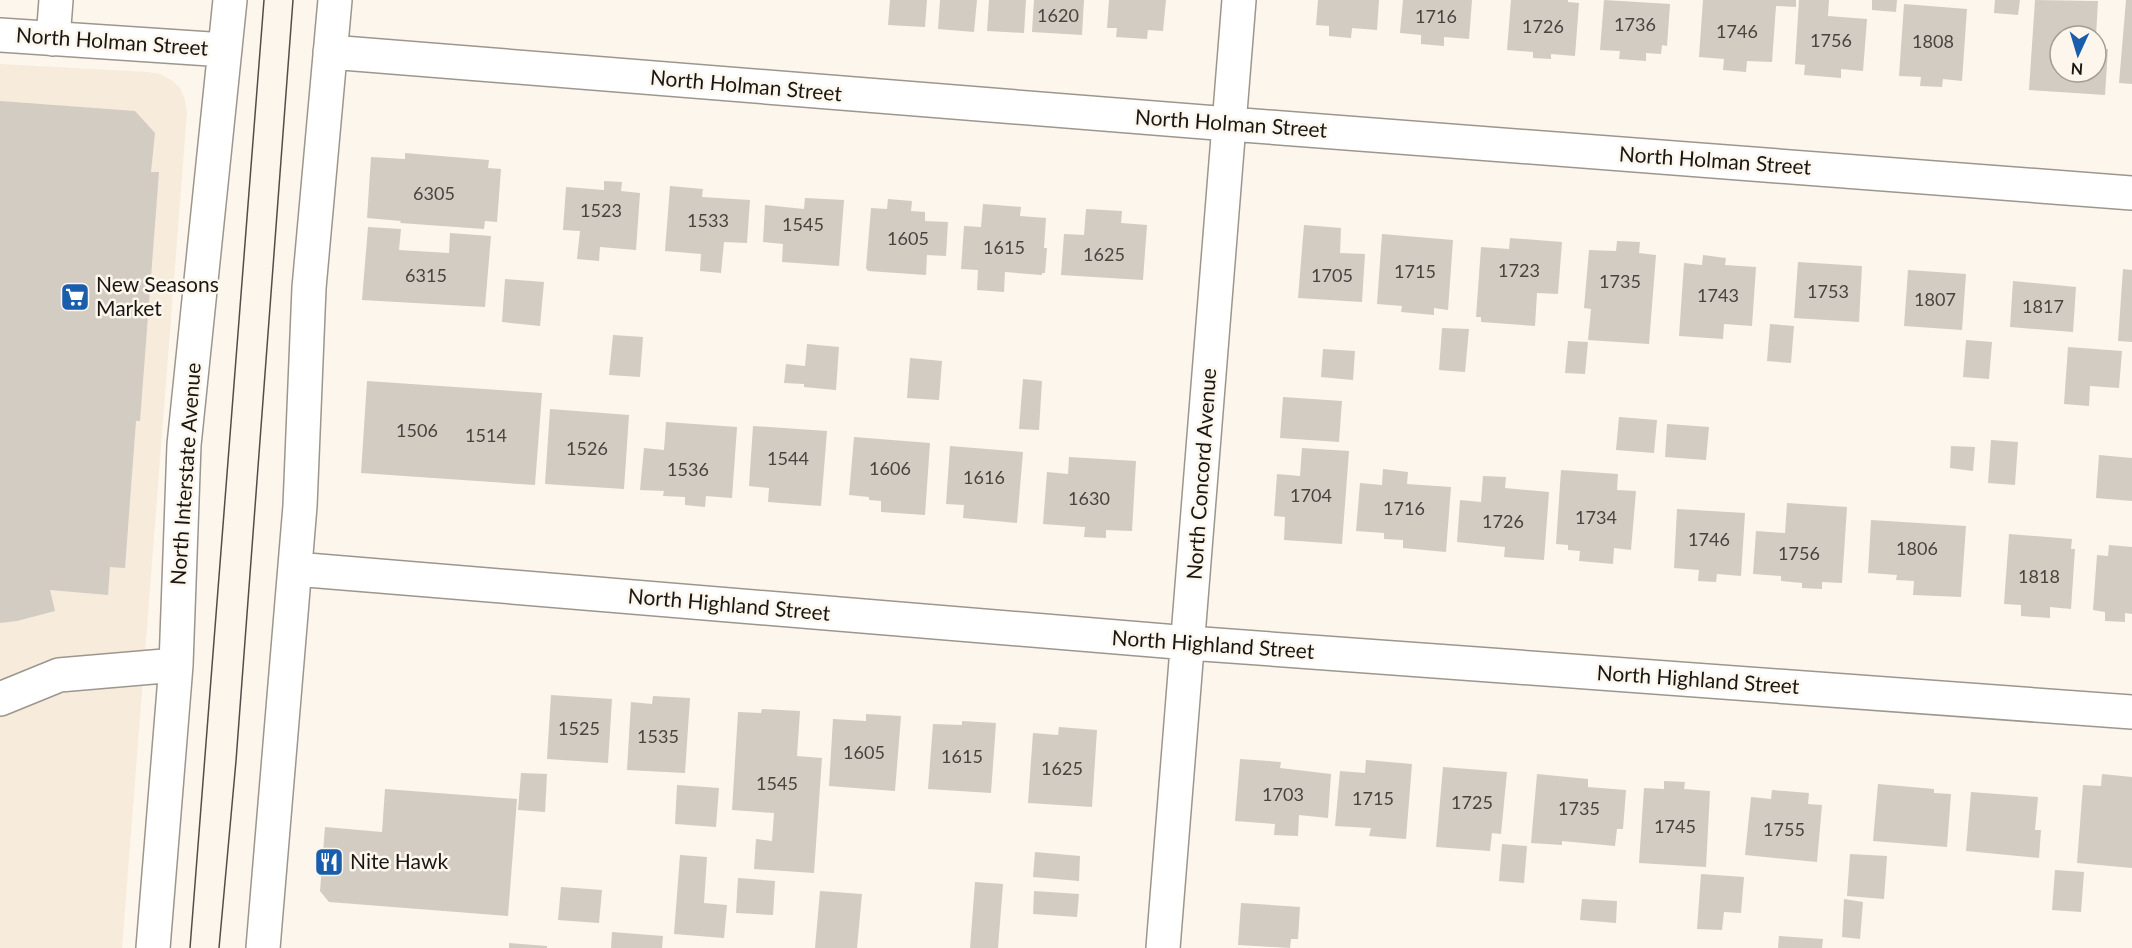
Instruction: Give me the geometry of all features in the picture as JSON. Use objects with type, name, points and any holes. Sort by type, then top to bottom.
[{"type":"street","points":[[54,39],[56,0]]},
{"type":"street","name":"North Interstate Avenue","points":[[153,948],[176,665],[184,445],[230,0]]},
{"type":"street","points":[[263,948],[295,568],[303,446],[309,288],[335,0]]},
{"type":"street","name":"North Concord Avenue","points":[[1163,948],[1239,0]]},
{"type":"street","name":"North Holman Street","points":[[0,35],[225,50]]},
{"type":"street","name":"North Holman Street","points":[[330,52],[2132,193]]},
{"type":"street","name":"North Highland Street","points":[[295,568],[1189,643],[2132,712]]},
{"type":"street","points":[[0,699],[59,675],[176,665]]},
{"type":"shaded area","points":[[0,64],[160,74],[180,88],[187,112],[122,948],[0,948]]},
{"type":"building","points":[[890,0],[927,0],[925,27],[888,25]]},
{"type":"building","points":[[940,0],[977,0],[974,32],[938,29]]},
{"type":"building","points":[[989,0],[1026,0],[1024,33],[987,31]]},
{"type":"building","points":[[1034,0],[1084,0],[1082,35],[1032,32]]},
{"type":"building","points":[[1109,0],[1166,0],[1163,31],[1148,30],[1147,39],[1116,37],[1117,28],[1107,28]]},
{"type":"building","points":[[1318,0],[1379,0],[1377,30],[1352,28],[1351,38],[1329,36],[1329,26],[1316,25]]},
{"type":"building","points":[[1403,0],[1472,0],[1469,39],[1444,37],[1444,46],[1421,44],[1421,35],[1400,33]]},
{"type":"building","points":[[1511,0],[1568,0],[1568,2],[1579,3],[1575,56],[1551,54],[1551,59],[1533,58],[1533,52],[1507,50]]},
{"type":"building","points":[[1604,0],[1670,4],[1667,46],[1662,45],[1661,54],[1646,53],[1646,61],[1619,59],[1620,51],[1600,50]]},
{"type":"building","points":[[1703,0],[1796,0],[1796,7],[1776,6],[1772,62],[1747,61],[1746,72],[1723,70],[1724,59],[1699,57]]},
{"type":"building","points":[[1799,0],[1829,0],[1828,16],[1867,19],[1863,71],[1841,69],[1841,78],[1804,75],[1805,65],[1795,64]]},
{"type":"building","points":[[1872,0],[1897,0],[1896,12],[1872,10]]},
{"type":"building","points":[[1995,0],[2020,0],[2018,15],[1994,13]]},
{"type":"building","points":[[2035,0],[2098,1],[2097,24],[2048,24],[2048,84],[2106,84],[2105,95],[2029,90]]},
{"type":"building","points":[[2126,0],[2132,0],[2132,84],[2119,83]]},
{"type":"building","points":[[1904,4],[1967,9],[1962,81],[1943,79],[1942,87],[1920,86],[1921,77],[1899,76]]},
{"type":"building","name":"New Seasons Market","points":[[0,101],[135,111],[155,133],[151,172],[159,172],[140,421],[136,421],[125,568],[110,567],[108,595],[50,590],[55,611],[0,623]]},
{"type":"building","points":[[405,153],[489,160],[488,168],[501,169],[497,222],[485,221],[484,229],[400,223],[401,221],[367,218],[371,157],[405,159]]},
{"type":"building","points":[[604,181],[622,182],[621,191],[640,193],[636,250],[600,247],[599,261],[577,259],[580,231],[563,230],[566,187],[604,190]]},
{"type":"building","points":[[670,186],[703,189],[702,197],[750,200],[747,243],[724,242],[721,273],[700,271],[701,254],[665,251]]},
{"type":"building","points":[[805,198],[844,200],[839,266],[782,262],[783,244],[763,242],[765,205],[804,209]]},
{"type":"building","points":[[888,199],[912,201],[911,211],[925,212],[925,221],[948,222],[946,256],[927,255],[926,275],[868,271],[866,268],[871,208],[887,209]]},
{"type":"building","points":[[983,204],[1021,207],[1020,216],[1046,218],[1045,273],[1042,275],[1005,272],[1004,292],[977,290],[978,270],[961,269],[964,226],[981,227]]},
{"type":"building","points":[[1086,209],[1122,211],[1121,223],[1147,225],[1143,280],[1061,275],[1064,234],[1084,235]]},
{"type":"building","points":[[1304,225],[1341,228],[1340,253],[1365,254],[1362,302],[1298,298]]},
{"type":"building","points":[[368,227],[401,229],[399,250],[449,253],[450,233],[491,236],[485,307],[362,300]]},
{"type":"building","points":[[1382,234],[1453,240],[1448,310],[1434,308],[1434,315],[1401,312],[1402,306],[1377,304]]},
{"type":"building","points":[[1510,238],[1562,242],[1558,294],[1537,293],[1535,326],[1481,322],[1481,317],[1476,317],[1481,247],[1509,249]]},
{"type":"building","points":[[1617,241],[1640,242],[1639,253],[1656,255],[1649,344],[1588,340],[1591,309],[1584,308],[1589,250],[1616,251]]},
{"type":"building","points":[[1703,255],[1726,258],[1725,265],[1756,267],[1752,326],[1724,324],[1723,339],[1679,336],[1684,263],[1702,265]]},
{"type":"building","points":[[1798,262],[1862,266],[1859,322],[1794,318]]},
{"type":"building","points":[[2123,269],[2132,270],[2132,342],[2118,341]]},
{"type":"building","points":[[1908,270],[1966,274],[1962,330],[1904,326]]},
{"type":"building","points":[[505,279],[544,282],[540,326],[502,322]]},
{"type":"building","points":[[2013,281],[2076,287],[2073,332],[2010,327]]},
{"type":"building","points":[[1770,324],[1794,326],[1791,363],[1767,361]]},
{"type":"building","points":[[1442,328],[1469,329],[1465,372],[1439,370]]},
{"type":"building","points":[[613,335],[643,337],[640,377],[609,375]]},
{"type":"building","points":[[1966,340],[1992,342],[1989,379],[1963,377]]},
{"type":"building","points":[[1568,341],[1588,342],[1585,374],[1565,373]]},
{"type":"building","points":[[807,344],[839,347],[836,390],[784,383],[786,364],[805,366]]},
{"type":"building","points":[[2068,347],[2122,351],[2119,388],[2090,386],[2089,406],[2064,404]]},
{"type":"building","points":[[1323,349],[1355,351],[1353,380],[1321,377]]},
{"type":"building","points":[[910,358],[942,361],[939,400],[907,398]]},
{"type":"building","points":[[1023,379],[1042,381],[1039,430],[1019,429]]},
{"type":"building","points":[[367,381],[542,393],[535,485],[361,473]]},
{"type":"building","points":[[1283,397],[1342,401],[1339,442],[1280,438]]},
{"type":"building","points":[[550,409],[629,415],[624,489],[545,484]]},
{"type":"building","points":[[1619,417],[1657,420],[1654,453],[1616,450]]},
{"type":"building","points":[[666,422],[737,427],[732,498],[706,496],[705,507],[685,505],[685,497],[663,496],[664,491],[640,490],[644,448],[664,450]]},
{"type":"building","points":[[1667,424],[1709,427],[1706,460],[1665,457]]},
{"type":"building","points":[[753,426],[827,431],[821,506],[768,502],[769,488],[749,486]]},
{"type":"building","points":[[854,437],[930,443],[925,515],[881,512],[881,501],[849,495]]},
{"type":"building","points":[[1991,440],[2018,442],[2015,485],[1988,483]]},
{"type":"building","points":[[950,446],[1023,452],[1017,523],[963,518],[964,505],[946,504]]},
{"type":"building","points":[[1951,446],[1975,447],[1973,471],[1950,468]]},
{"type":"building","points":[[1302,448],[1349,451],[1342,544],[1284,540],[1285,517],[1274,516],[1277,474],[1300,476]]},
{"type":"building","points":[[2099,455],[2132,458],[2132,501],[2096,498]]},
{"type":"building","points":[[1069,457],[1136,461],[1132,531],[1106,530],[1106,538],[1084,537],[1085,527],[1043,524],[1047,472],[1068,474]]},
{"type":"building","points":[[1383,469],[1408,472],[1407,484],[1451,487],[1446,552],[1403,548],[1403,540],[1384,539],[1384,533],[1356,531],[1360,483],[1382,485]]},
{"type":"building","points":[[1561,470],[1618,474],[1617,490],[1636,491],[1631,550],[1614,548],[1613,564],[1579,561],[1580,551],[1568,550],[1568,545],[1556,544]]},
{"type":"building","points":[[1483,476],[1506,477],[1505,488],[1549,492],[1544,560],[1504,557],[1505,547],[1457,542],[1460,500],[1481,502]]},
{"type":"building","points":[[1787,503],[1847,507],[1842,583],[1822,582],[1822,589],[1802,588],[1802,583],[1781,581],[1781,576],[1753,574],[1756,531],[1785,533]]},
{"type":"building","points":[[1677,509],[1745,513],[1741,576],[1717,574],[1716,582],[1698,581],[1699,570],[1674,568]]},
{"type":"building","points":[[1871,520],[1966,526],[1961,597],[1913,595],[1914,581],[1896,580],[1897,575],[1868,573]]},
{"type":"building","points":[[2009,534],[2072,539],[2071,549],[2075,549],[2071,609],[2050,607],[2050,618],[2021,616],[2021,605],[2004,604]]},
{"type":"building","points":[[2109,545],[2132,547],[2132,614],[2125,613],[2125,622],[2105,621],[2105,612],[2093,610],[2097,555],[2108,556]]},
{"type":"building","points":[[551,695],[612,699],[608,763],[547,759]]},
{"type":"building","points":[[653,696],[690,698],[685,773],[627,770],[631,702],[652,704]]},
{"type":"building","points":[[762,709],[800,711],[797,756],[822,758],[814,873],[754,869],[756,839],[772,841],[774,813],[732,810],[738,712],[761,713]]},
{"type":"building","points":[[866,714],[901,716],[895,791],[829,786],[833,719],[866,721]]},
{"type":"building","points":[[962,721],[996,723],[991,793],[928,789],[933,724],[962,725]]},
{"type":"building","points":[[1059,727],[1097,730],[1092,807],[1028,803],[1033,733],[1058,735]]},
{"type":"building","points":[[1240,759],[1281,762],[1280,768],[1331,774],[1328,818],[1299,815],[1298,836],[1274,835],[1275,824],[1235,821]]},
{"type":"building","points":[[1366,760],[1412,764],[1406,839],[1369,836],[1371,828],[1335,826],[1340,771],[1365,773]]},
{"type":"building","points":[[1443,767],[1507,772],[1501,834],[1492,833],[1490,851],[1436,847]]},
{"type":"building","points":[[521,773],[547,774],[545,812],[518,810]]},
{"type":"building","points":[[1537,774],[1588,779],[1588,787],[1626,790],[1623,829],[1617,829],[1615,846],[1562,841],[1562,845],[1531,843]]},
{"type":"building","points":[[2102,774],[2132,777],[2132,868],[2077,863],[2083,785],[2101,786]]},
{"type":"building","points":[[1664,781],[1685,782],[1684,789],[1710,791],[1706,867],[1639,863],[1644,788],[1664,789]]},
{"type":"building","points":[[1878,784],[1934,789],[1934,793],[1951,794],[1947,847],[1873,841]]},
{"type":"building","points":[[677,785],[719,788],[716,827],[675,824]]},
{"type":"building","points":[[385,789],[517,799],[508,916],[329,902],[320,891],[325,827],[382,832]]},
{"type":"building","points":[[1772,790],[1809,793],[1808,804],[1822,805],[1817,862],[1745,855],[1751,797],[1771,799]]},
{"type":"building","points":[[1971,792],[2038,797],[2035,830],[2041,830],[2039,858],[1966,851]]},
{"type":"building","points":[[1502,844],[1527,846],[1524,883],[1499,881]]},
{"type":"building","points":[[1035,852],[1080,856],[1079,881],[1033,877]]},
{"type":"building","points":[[1850,854],[1887,856],[1884,899],[1847,896]]},
{"type":"building","points":[[680,855],[707,857],[704,903],[727,905],[724,938],[674,934]]},
{"type":"building","points":[[2055,870],[2084,872],[2081,912],[2052,910]]},
{"type":"building","points":[[1701,874],[1744,877],[1741,913],[1724,912],[1722,930],[1697,929]]},
{"type":"building","points":[[738,878],[775,881],[773,915],[736,913]]},
{"type":"building","points":[[975,882],[1003,884],[998,948],[970,948]]},
{"type":"building","points":[[561,887],[602,890],[599,923],[558,920]]},
{"type":"building","points":[[820,891],[862,894],[857,948],[815,948]]},
{"type":"building","points":[[1034,891],[1079,894],[1077,917],[1033,914]]},
{"type":"building","points":[[1582,899],[1617,901],[1616,923],[1580,920]]},
{"type":"building","points":[[1844,899],[1863,902],[1860,939],[1842,937]]},
{"type":"building","points":[[1241,903],[1300,907],[1298,939],[1291,939],[1290,948],[1238,945]]},
{"type":"building","points":[[612,932],[663,936],[662,948],[611,948]]},
{"type":"building","points":[[1779,936],[1823,939],[1822,948],[1778,948]]},
{"type":"building","points":[[509,943],[547,946],[547,948],[509,948]]},
{"type":"tram line","points":[[190,948],[264,0]]},
{"type":"tram line","points":[[219,948],[236,761],[293,0]]},
{"type":"place","name":"New Seasons Market","points":[[75,297]]},
{"type":"place","name":"Nite Hawk","points":[[329,862]]}]
